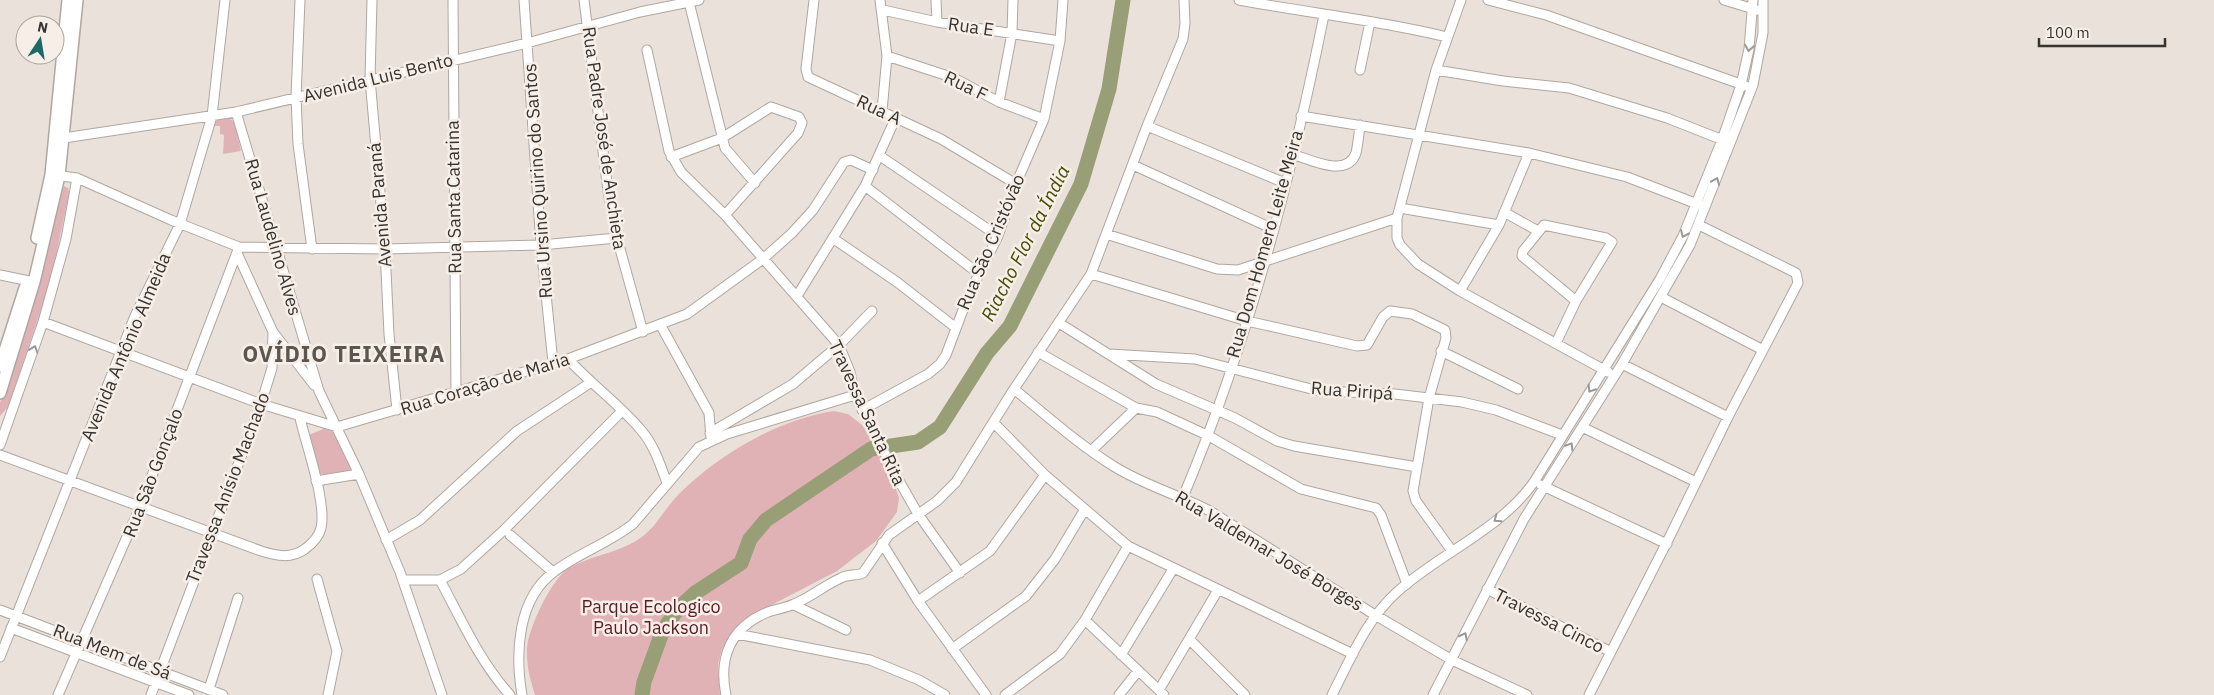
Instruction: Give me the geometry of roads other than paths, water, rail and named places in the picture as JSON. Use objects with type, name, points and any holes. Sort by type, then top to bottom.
[{"type":"main road","points":[[63,98],[68,0]]},
{"type":"main road","points":[[0,393],[31,281],[55,175],[63,98],[77,0]]},
{"type":"main road","points":[[0,366],[31,281]]},
{"type":"street","name":"Avenida Antônio Almeida","points":[[0,657],[120,351],[180,224],[212,116],[225,0]]},
{"type":"street","points":[[300,0],[296,97],[302,186],[312,249]]},
{"type":"street","name":"Avenida Paraná","points":[[372,0],[370,79],[385,249],[389,334],[398,410]]},
{"type":"street","name":"Rua Santa Catarina","points":[[453,0],[456,393]]},
{"type":"street","name":"Rua Ursino Quirino do Santos","points":[[524,0],[541,245],[553,363]]},
{"type":"street","name":"Rua Padre José de Anchieta","points":[[584,0],[608,191],[617,238],[643,332]]},
{"type":"street","name":"Avenida Luis Bento","points":[[59,138],[236,112],[528,43],[662,4],[700,0]]},
{"type":"street","name":"Rua A","points":[[814,0],[807,75],[953,145],[1016,184]]},
{"type":"street","points":[[880,0],[883,10],[887,56],[882,111]]},
{"type":"street","points":[[936,0],[937,22]]},
{"type":"street","points":[[999,102],[1012,33],[1013,0]]},
{"type":"street","name":"Rua São Cristóvão","points":[[862,410],[935,369],[946,355],[979,274],[998,236],[1016,184],[1044,119],[1060,40],[1063,0]]},
{"type":"street","points":[[726,695],[723,663],[729,646],[748,624],[767,612],[794,604],[841,578],[863,573],[882,543],[893,532],[946,493],[956,482],[1038,352],[1091,274],[1146,126],[1183,39],[1185,23],[1184,0]]},
{"type":"street","points":[[1239,0],[1324,15],[1398,25],[1447,37]]},
{"type":"street","points":[[1461,0],[1436,70],[1421,135],[1397,218],[1397,238],[1404,251],[1418,264],[1460,291],[1615,376]]},
{"type":"street","points":[[1490,0],[1546,15],[1752,88]]},
{"type":"street","points":[[1724,0],[1753,5],[1764,11]]},
{"type":"street","points":[[1513,508],[1534,482],[1678,247],[1696,204],[1752,88],[1763,33],[1763,0]]},
{"type":"street","points":[[690,2],[725,148],[755,182]]},
{"type":"street","points":[[1434,695],[1488,589],[1544,487],[1615,376],[1682,261],[1699,225],[1727,141],[1741,85],[1749,49],[1753,5]]},
{"type":"street","name":"Rua E","points":[[883,10],[937,22],[1060,40]]},
{"type":"street","name":"Rua Dom Homero Leite Meira","points":[[1183,497],[1209,436],[1216,410],[1247,321],[1285,183],[1324,15]]},
{"type":"street","points":[[1360,70],[1370,22]]},
{"type":"street","name":"Travessa Santa Rita","points":[[647,50],[671,157],[686,177],[725,215],[839,345],[850,372],[854,395],[918,514],[960,573]]},
{"type":"street","name":"Rua F","points":[[887,56],[954,78],[999,102],[1044,119]]},
{"type":"street","points":[[1436,70],[1503,82],[1569,88],[1667,118],[1727,141]]},
{"type":"street","points":[[671,157],[722,138],[771,107],[799,117],[802,122],[798,133],[725,215]]},
{"type":"street","name":"Rua Laudelino Alves","points":[[236,112],[318,391]]},
{"type":"street","points":[[1301,116],[1529,154],[1627,177],[1706,208]]},
{"type":"street","points":[[797,296],[834,239],[874,170],[896,118]]},
{"type":"street","points":[[1292,154],[1331,166],[1341,167],[1349,163],[1355,155],[1360,125]]},
{"type":"street","points":[[1146,126],[1285,183]]},
{"type":"street","points":[[1460,291],[1499,225],[1529,154]]},
{"type":"street","points":[[880,156],[998,236]]},
{"type":"street","name":"Rua Coração de Maria","points":[[43,322],[300,418],[337,427],[568,359],[661,326],[698,307],[763,259],[813,210],[844,162],[851,160],[874,170]]},
{"type":"street","points":[[1133,164],[1273,230]]},
{"type":"street","points":[[55,175],[77,178],[238,250],[541,245],[617,238]]},
{"type":"street","points":[[0,445],[4,421],[43,322],[66,239],[77,178]]},
{"type":"street","points":[[865,186],[979,274]]},
{"type":"street","points":[[1400,208],[1499,225]]},
{"type":"street","points":[[1504,212],[1538,231]]},
{"type":"street","points":[[1106,234],[1217,269],[1238,270],[1397,218]]},
{"type":"street","points":[[1556,343],[1576,301],[1612,242],[1606,238],[1543,225],[1523,251],[1522,256],[1576,301]]},
{"type":"street","points":[[1589,695],[1762,350],[1796,288],[1798,276],[1791,271],[1699,225]]},
{"type":"street","points":[[834,239],[897,282],[956,328]]},
{"type":"street","name":"Travessa Anísio Machado","points":[[150,695],[158,670],[213,533],[261,404],[272,368],[273,332],[238,250]]},
{"type":"street","name":"Rua São Gonçalo","points":[[58,695],[140,507],[238,250]]},
{"type":"street","points":[[1091,274],[1247,321],[1363,347],[1369,342],[1383,316],[1390,311],[1412,314],[1442,329],[1446,335],[1428,398],[1414,496],[1452,551]]},
{"type":"street","points":[[0,275],[31,281]]},
{"type":"street","points":[[1661,297],[1762,350]]},
{"type":"street","points":[[522,695],[518,667],[522,623],[531,601],[553,572],[634,524],[690,455],[711,437],[793,384],[839,345],[872,311]]},
{"type":"street","points":[[1059,323],[1156,384],[1216,410],[1285,444],[1417,468]]},
{"type":"street","points":[[661,326],[705,406],[709,417],[711,437]]},
{"type":"street","name":"Rua Laudelino Alves","points":[[273,332],[318,391],[359,474],[404,580],[442,695]]},
{"type":"street","points":[[1441,351],[1518,389]]},
{"type":"street","points":[[1038,352],[1136,408],[1157,412],[1209,436],[1301,489],[1376,508],[1381,515],[1407,584]]},
{"type":"street","name":"Rua Piripá","points":[[1109,354],[1188,357],[1306,389],[1428,398],[1484,406],[1562,435]]},
{"type":"street","points":[[568,359],[590,383],[642,431],[650,444],[667,483]]},
{"type":"street","points":[[1622,364],[1728,417]]},
{"type":"street","points":[[386,540],[420,520],[517,431],[590,383]]},
{"type":"street","name":"Rua Valdemar José Borges","points":[[1014,389],[1091,451],[1117,468],[1210,511],[1375,615],[1452,660],[1527,695]]},
{"type":"street","points":[[711,437],[854,395]]},
{"type":"street","points":[[1091,451],[1136,408]]},
{"type":"street","points":[[404,580],[440,580],[455,574],[490,543],[622,411]]},
{"type":"street","points":[[0,455],[261,551],[286,556],[294,555],[312,544],[321,528],[322,506],[300,418]]},
{"type":"street","points":[[994,422],[1045,475],[1128,546],[1172,569],[1353,654]]},
{"type":"street","points":[[1582,427],[1696,482]]},
{"type":"street","points":[[316,481],[359,474]]},
{"type":"street","points":[[918,601],[990,551],[1045,475]]},
{"type":"street","points":[[1534,482],[1666,544]]},
{"type":"street","points":[[1332,695],[1375,615],[1407,584],[1544,487]]},
{"type":"street","points":[[952,649],[1026,596],[1055,559],[1085,509]]},
{"type":"street","points":[[510,534],[553,572]]},
{"type":"street","points":[[882,543],[918,601],[986,695]]},
{"type":"street","points":[[1005,695],[1051,663],[1085,620],[1128,546]]},
{"type":"street","points":[[1121,655],[1172,569]]},
{"type":"street","points":[[317,579],[337,651],[328,695]]},
{"type":"street","points":[[440,580],[471,638],[510,695]]},
{"type":"street","name":"Travessa Cinco","points":[[1488,589],[1611,652]]},
{"type":"street","points":[[1085,620],[1162,693],[1218,590]]},
{"type":"street","points":[[209,690],[238,598]]},
{"type":"street","points":[[794,604],[846,630]]},
{"type":"street","name":"Rua Mem de Sá","points":[[0,610],[223,695]]},
{"type":"street","name":"Rua Mem de Sá","points":[[11,628],[189,695]]},
{"type":"street","points":[[738,634],[870,660],[919,680],[945,695]]},
{"type":"street","points":[[1190,640],[1245,695]]},
{"type":"street","points":[[1119,695],[1138,671]]},
{"type":"waterway","name":"Riacho Flor da Índia","points":[[642,695],[644,682],[663,630],[678,609],[695,593],[741,563],[750,539],[766,520],[871,449],[918,442],[940,427],[987,353],[1010,326],[1081,184],[1109,89],[1123,0]]},
{"type":"district","name":"OVÍDIO TEIXEIRA","points":[[344,354]]},
{"type":"park label","name":"Parque Ecologico Paulo Jackson","points":[[651,617]]}]
